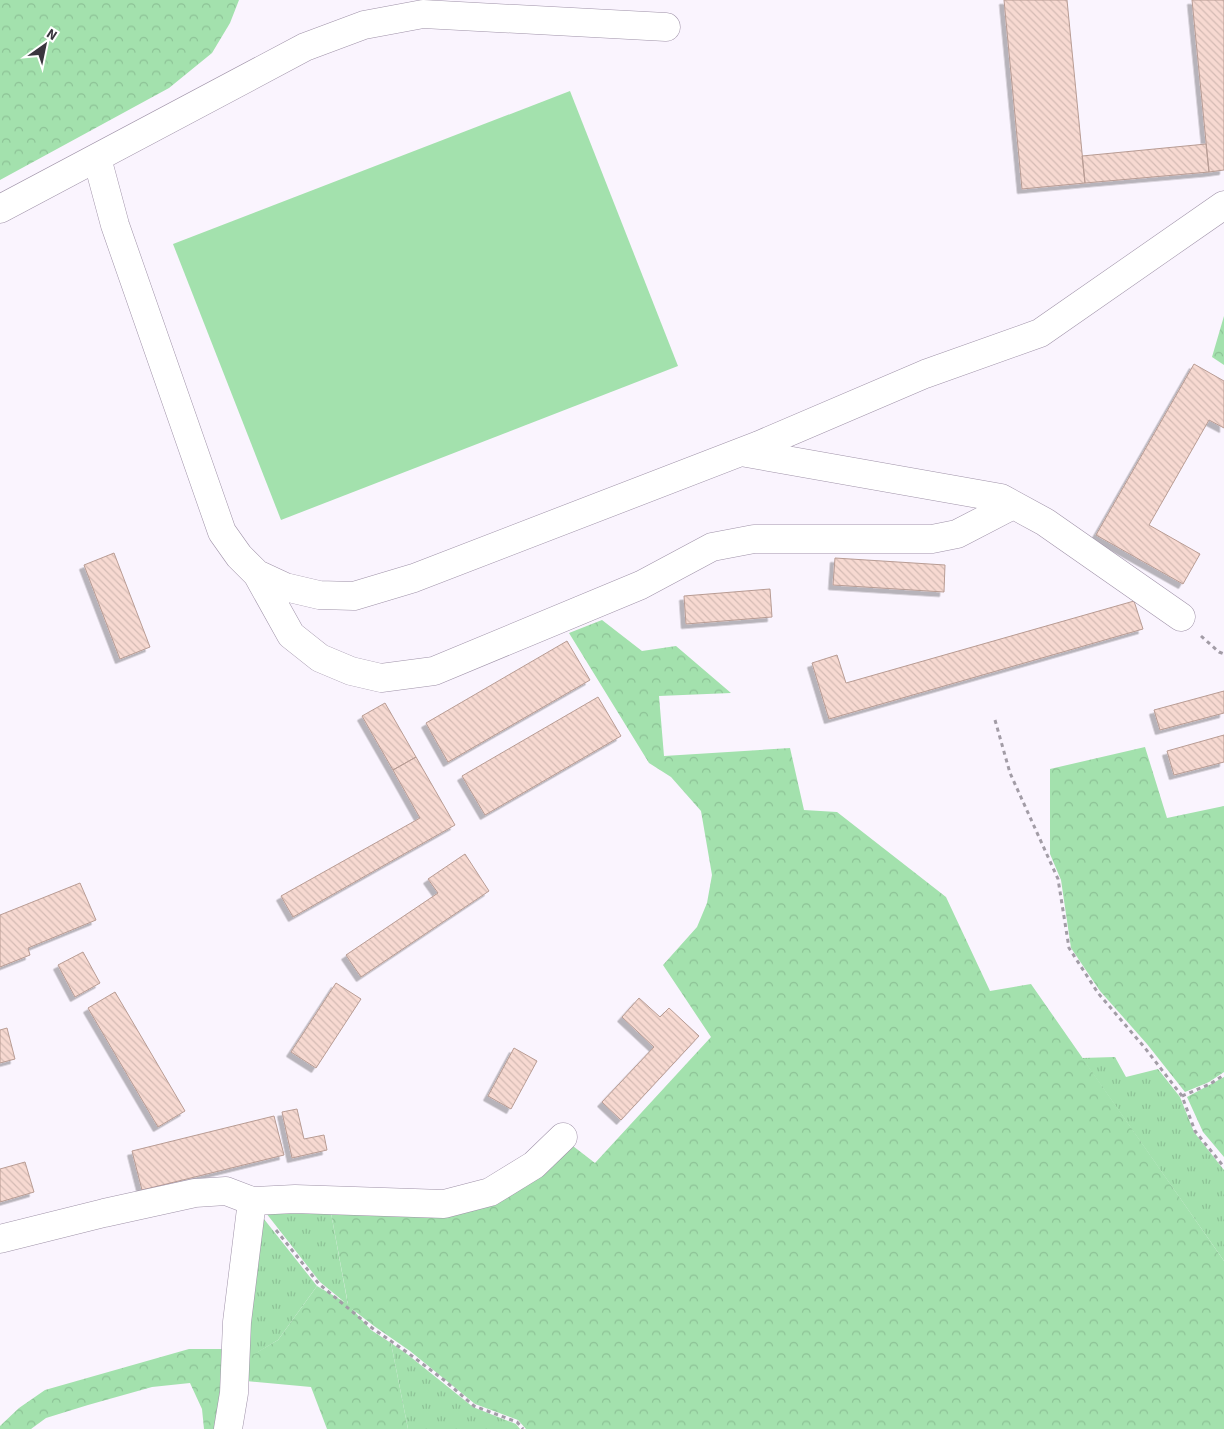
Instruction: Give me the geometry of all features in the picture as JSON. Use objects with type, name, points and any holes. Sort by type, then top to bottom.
[{"type":"street","points":[[0,209],[305,47],[364,25],[423,7],[666,27]]},
{"type":"street","points":[[97,158],[115,225],[222,532],[239,556],[257,574],[291,635],[320,658],[351,671],[381,678],[434,671],[641,586],[712,547],[754,540],[932,539],[957,534],[1013,505]]},
{"type":"street","points":[[257,574],[285,587],[319,595],[354,596],[414,578],[741,452],[925,374],[1040,333],[1224,205]]},
{"type":"street","points":[[741,452],[1001,498],[1045,522],[1181,617]]},
{"type":"street","points":[[0,1239],[195,1193],[226,1191],[252,1201],[295,1199],[444,1204],[490,1192],[534,1165],[563,1137]]},
{"type":"street","points":[[228,1429],[234,1392],[237,1322],[252,1201]]},
{"type":"path","points":[[995,720],[1010,774],[1058,879],[1070,948],[1098,993],[1145,1048],[1182,1096],[1195,1131],[1224,1167]]},
{"type":"path","points":[[1182,1096],[1210,1084],[1224,1075]]},
{"type":"path","points":[[252,1201],[319,1284],[372,1328],[444,1380],[474,1406],[517,1422],[523,1429]]},
{"type":"green space","points":[[0,0],[239,0],[230,23],[212,53],[169,88],[0,180]]},
{"type":"green space","points":[[570,91],[678,366],[281,520],[173,244]]},
{"type":"green space","points":[[1224,316],[1224,365],[1212,357]]},
{"type":"green space","points":[[602,620],[642,651],[676,646],[731,693],[659,696],[664,756],[790,748],[804,810],[837,812],[946,897],[990,991],[1031,984],[1224,1261],[1224,1429],[526,1429],[518,1420],[475,1404],[410,1351],[352,1309],[371,1330],[391,1343],[408,1429],[327,1429],[311,1387],[246,1381],[242,1354],[254,1354],[278,1340],[317,1286],[348,1304],[331,1213],[462,1211],[569,1143],[595,1163],[711,1037],[663,965],[697,927],[707,903],[712,875],[701,811],[671,777],[649,763],[569,633]]},
{"type":"green space","points":[[1145,747],[1167,818],[1224,806],[1224,1072],[1209,1082],[1185,1092],[1147,1044],[1100,991],[1071,948],[1061,880],[1050,854],[1050,769]]},
{"type":"green space","points":[[1115,1057],[1126,1077],[1158,1069],[1180,1097],[1194,1132],[1224,1170],[1224,1261],[1082,1058]]},
{"type":"green space","points":[[1224,1077],[1224,1157],[1203,1132],[1187,1097]]},
{"type":"green space","points":[[266,1213],[331,1213],[348,1305],[320,1282]]},
{"type":"green space","points":[[260,1214],[317,1286],[278,1340],[253,1355],[242,1354]]},
{"type":"green space","points":[[391,1343],[473,1407],[516,1424],[520,1429],[408,1429]]},
{"type":"green space","points":[[189,1349],[228,1349],[219,1429],[204,1429],[202,1409],[190,1383],[152,1387],[88,1405],[46,1418],[31,1429],[0,1429],[0,1426],[19,1408],[45,1390]]},
{"type":"building","points":[[1004,0],[1067,0],[1085,183],[1022,189]]},
{"type":"building","points":[[1192,0],[1224,0],[1224,170],[1209,172]]},
{"type":"building","points":[[1206,144],[1209,172],[1085,183],[1082,156]]},
{"type":"building","points":[[1194,364],[1224,381],[1224,428],[1209,420],[1149,525],[1200,554],[1183,584],[1096,535]]},
{"type":"building","points":[[114,553],[150,647],[120,659],[84,565]]},
{"type":"building","points":[[835,558],[945,565],[944,592],[833,585]]},
{"type":"building","points":[[770,589],[772,617],[686,624],[684,596]]},
{"type":"building","points":[[1134,601],[1143,629],[829,719],[812,663],[837,655],[846,683]]},
{"type":"building","points":[[567,641],[590,680],[448,762],[426,723]]},
{"type":"building","points":[[1224,691],[1224,713],[1160,730],[1154,710]]},
{"type":"building","points":[[598,697],[621,736],[485,815],[462,776]]},
{"type":"building","points":[[385,703],[416,757],[393,770],[362,716]]},
{"type":"building","points":[[1224,735],[1224,762],[1174,775],[1167,751]]},
{"type":"building","points":[[416,757],[455,825],[293,917],[281,896],[420,818],[393,770]]},
{"type":"building","points":[[465,854],[489,891],[361,977],[346,955],[438,893],[428,879]]},
{"type":"building","points":[[80,883],[96,920],[28,948],[30,955],[0,967],[0,915]]},
{"type":"building","points":[[83,952],[100,983],[75,997],[58,965]]},
{"type":"building","points":[[336,983],[361,999],[316,1068],[291,1052]]},
{"type":"building","points":[[115,992],[185,1111],[158,1127],[88,1008]]},
{"type":"building","points":[[639,998],[660,1017],[669,1008],[699,1036],[621,1120],[602,1102],[654,1047],[622,1017]]},
{"type":"building","points":[[7,1028],[15,1059],[0,1063],[0,1030]]},
{"type":"building","points":[[514,1048],[537,1061],[511,1109],[488,1096]]},
{"type":"building","points":[[297,1109],[304,1139],[324,1135],[327,1150],[292,1158],[282,1112]]},
{"type":"building","points":[[274,1116],[284,1155],[142,1190],[132,1151]]},
{"type":"building","points":[[25,1162],[34,1192],[0,1202],[0,1169]]}]
